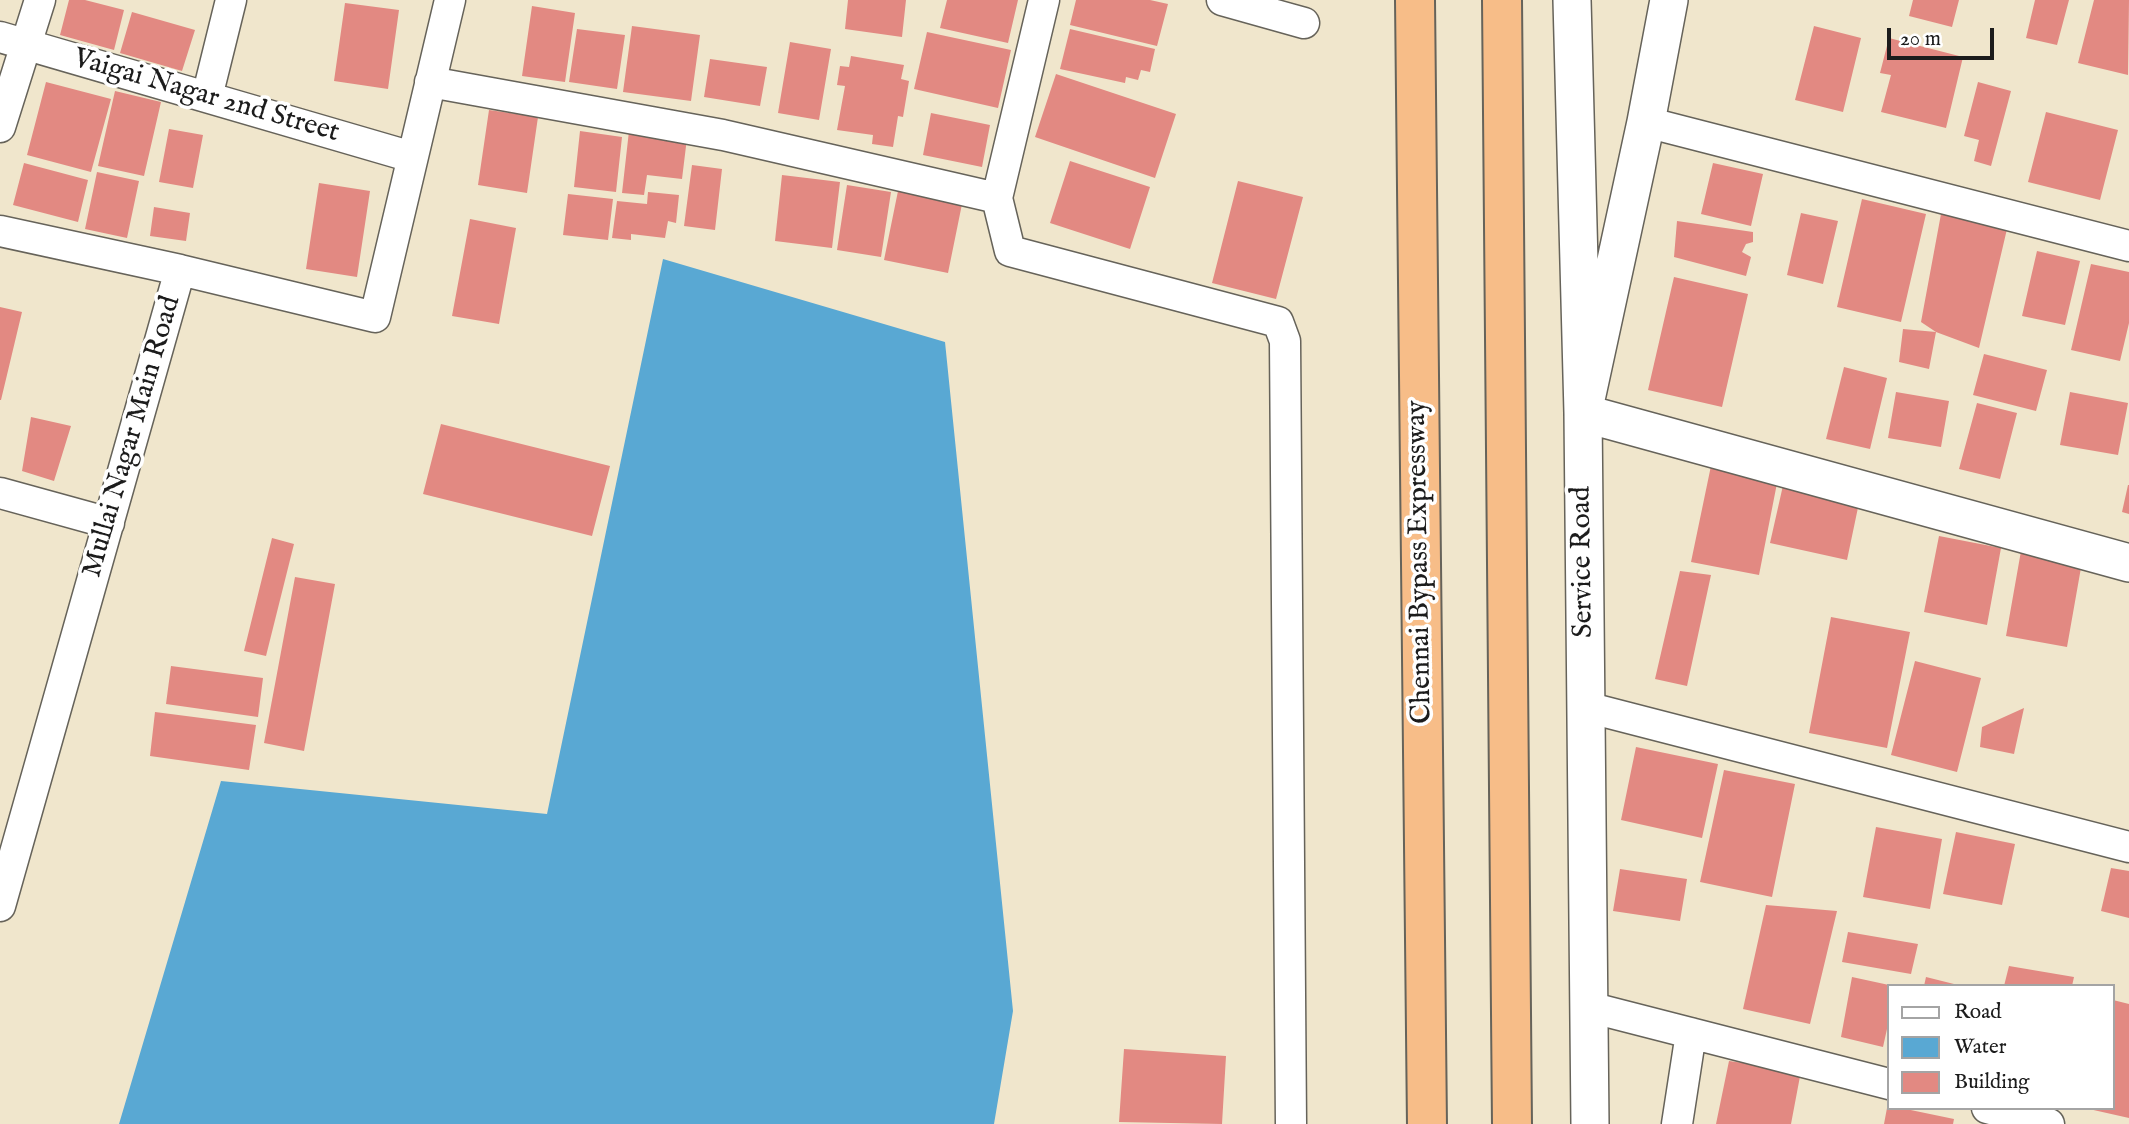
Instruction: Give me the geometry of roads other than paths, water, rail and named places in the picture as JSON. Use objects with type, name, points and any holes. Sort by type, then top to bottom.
[{"type":"highway","name":"Chennai Bypass Expressway","points":[[1415,0],[1427,1124]]},
{"type":"highway","points":[[1502,0],[1512,1124]]},
{"type":"street","points":[[0,127],[13,41],[40,0]]},
{"type":"street","points":[[207,97],[231,0]]},
{"type":"street","name":"Mullai Nagar Main Road","points":[[0,906],[6,862],[109,523],[180,270],[374,317],[450,0]]},
{"type":"street","points":[[1044,0],[997,198],[1010,251],[1278,322],[1285,341],[1291,1124]]},
{"type":"street","points":[[1222,0],[1304,23]]},
{"type":"street","name":"Service Road","points":[[1572,0],[1583,413],[1590,1124]]},
{"type":"street","points":[[1670,0],[1583,413],[2129,563]]},
{"type":"street","name":"Vaigai Nagar 2nd Street","points":[[13,41],[412,157]]},
{"type":"street","points":[[430,82],[723,135],[997,198]]},
{"type":"street","points":[[1646,122],[2129,246]]},
{"type":"street","points":[[0,231],[180,270]]},
{"type":"street","points":[[0,493],[109,523]]},
{"type":"street","points":[[1586,708],[2129,847]]},
{"type":"street","points":[[1589,1007],[1888,1084]]},
{"type":"street","points":[[1677,1124],[1691,1033]]},
{"type":"street","points":[[1995,1110],[2049,1124]]},
{"type":"water","points":[[663,259],[945,342],[1013,1011],[994,1124],[119,1124],[221,781],[547,814]]}]
